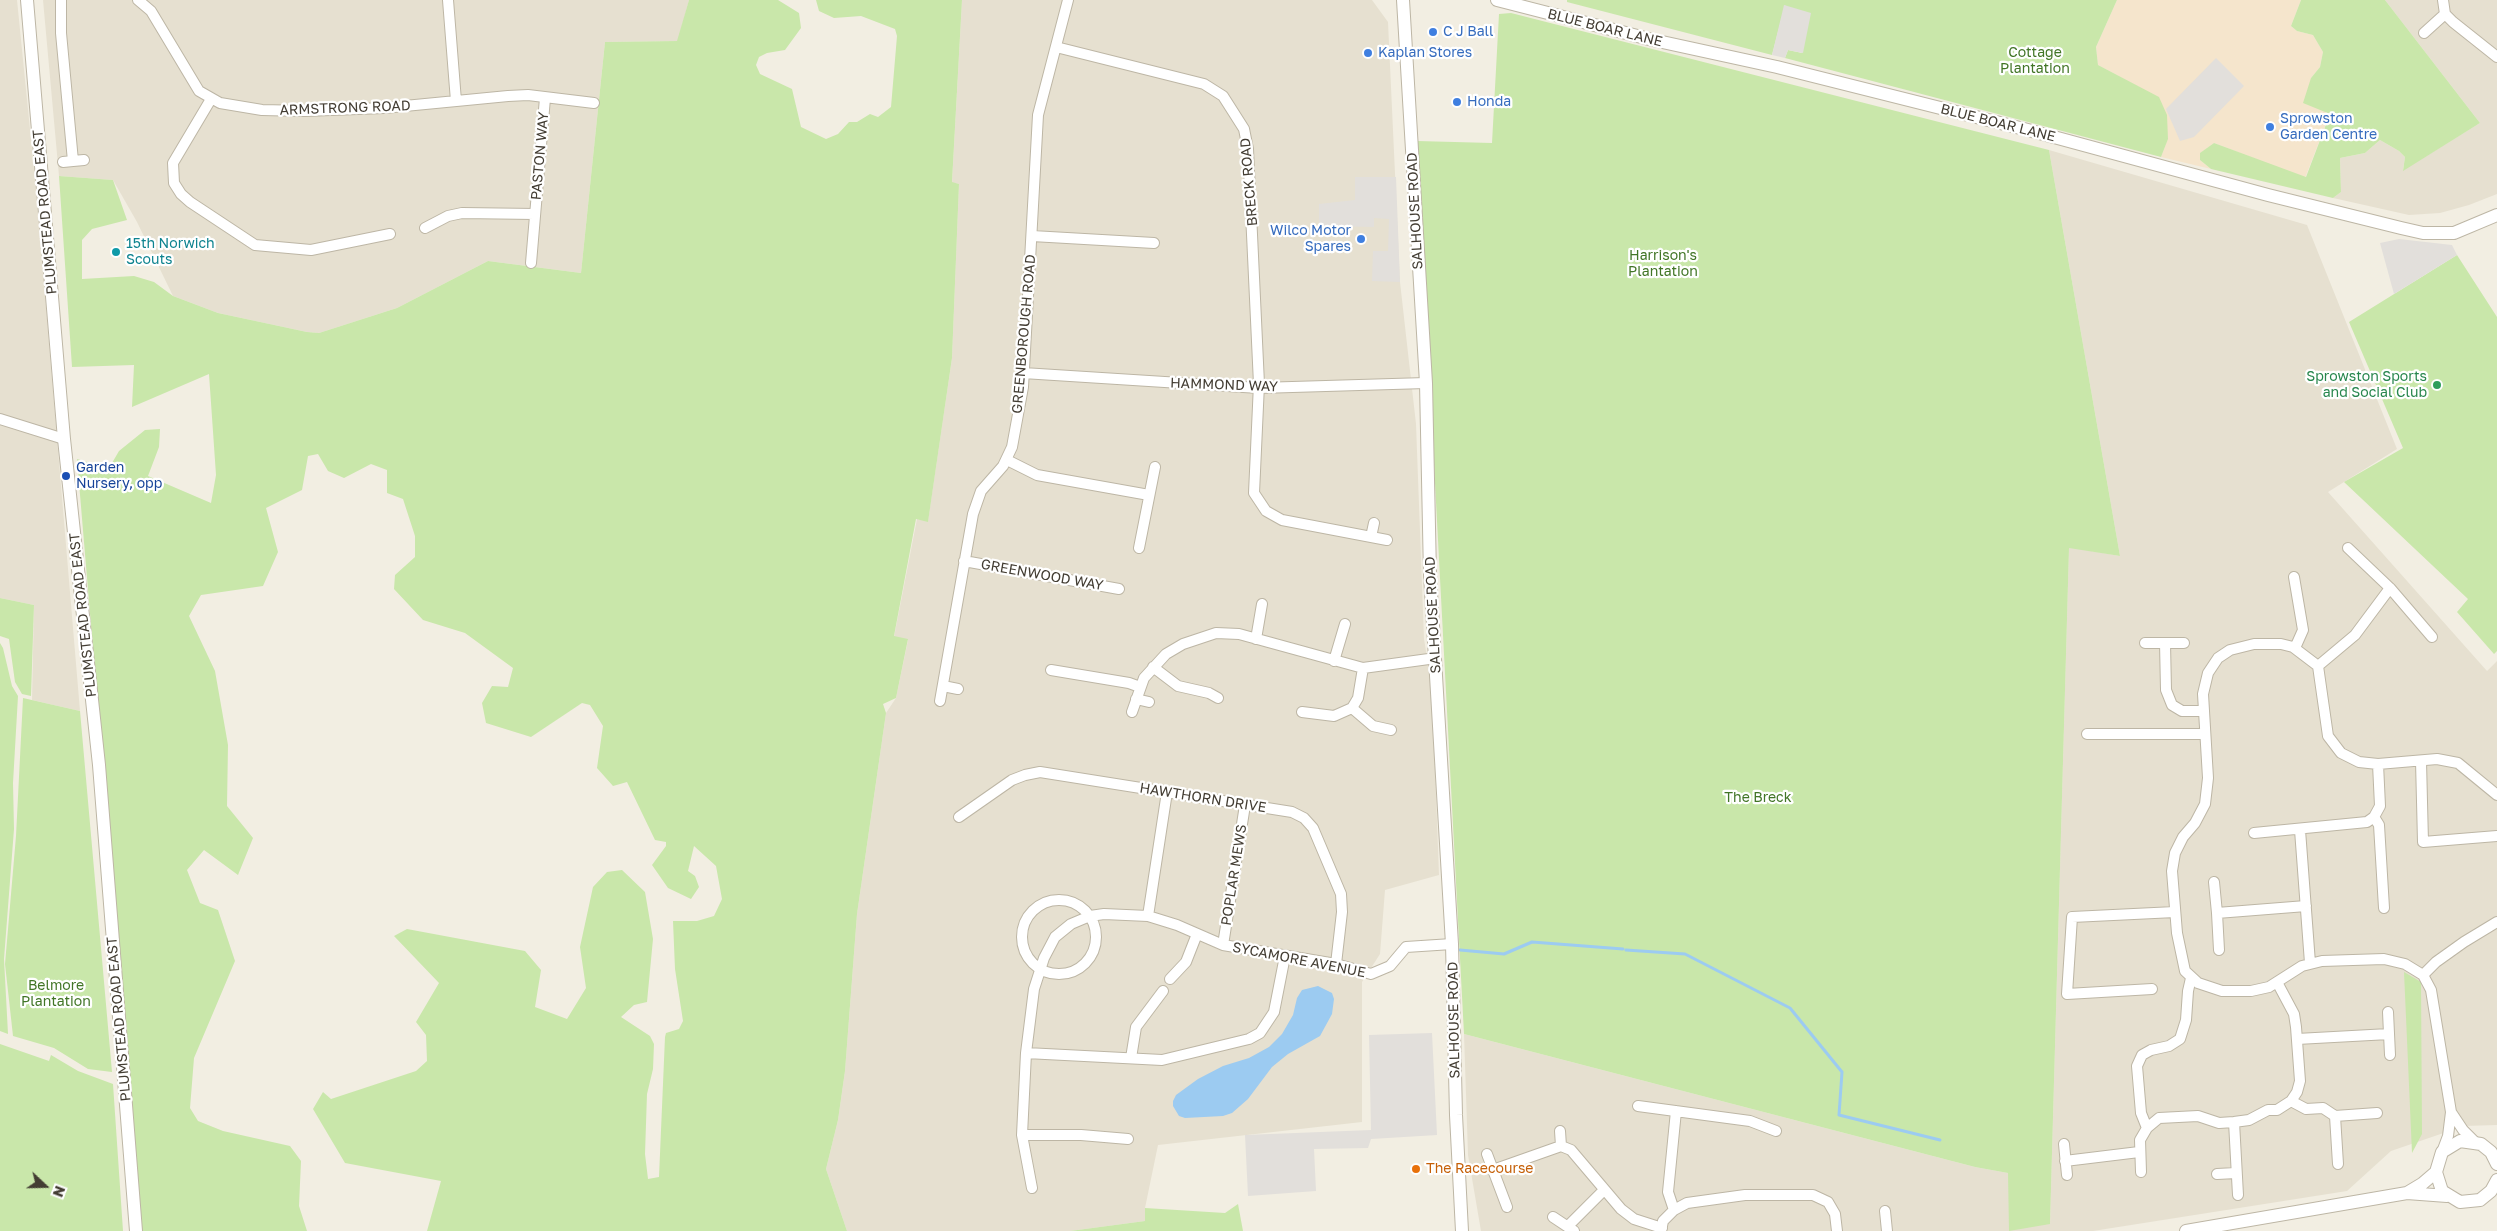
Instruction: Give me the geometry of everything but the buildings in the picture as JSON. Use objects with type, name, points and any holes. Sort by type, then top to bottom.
[{"type":"street","name":"PLUMSTEAD ROAD EAST","points":[[27,0],[64,439],[99,765],[136,1231]]},
{"type":"street","points":[[61,0],[61,33],[73,161]]},
{"type":"street","name":"ARMSTRONG ROAD","points":[[138,0],[151,11],[193,83],[211,99],[233,106],[282,111],[384,108],[508,96],[594,103]]},
{"type":"street","points":[[448,0],[456,101]]},
{"type":"street","name":"GREENBOROUGH ROAD","points":[[940,700],[976,502],[988,482],[1007,460],[1012,447],[1023,387],[1022,373],[1032,236],[1038,115],[1068,0]]},
{"type":"street","name":"SALHOUSE ROAD","points":[[1403,0],[1426,383],[1430,575],[1452,944],[1456,1115],[1462,1231]]},
{"type":"street","name":"BLUE BOAR LANE","points":[[1497,0],[1653,40],[1777,67],[2028,130],[2268,196],[2423,233],[2454,233],[2497,215]]},
{"type":"street","points":[[2443,0],[2445,14],[2497,57]]},
{"type":"street","points":[[2424,33],[2445,14]]},
{"type":"street","name":"BRECK ROAD","points":[[1056,47],[1204,84],[1223,96],[1244,129],[1248,149],[1259,388],[1254,493],[1257,501],[1266,511],[1282,520],[1371,537]]},
{"type":"street","name":"PASTON WAY","points":[[531,263],[545,98]]},
{"type":"street","points":[[211,99],[173,163],[174,183],[181,194],[190,202],[255,245],[311,250],[390,234]]},
{"type":"street","name":"PASTON WAY","points":[[425,228],[448,216],[462,213],[535,214]]},
{"type":"street","points":[[1032,236],[1154,243]]},
{"type":"street","name":"HAMMOND WAY","points":[[1022,373],[1259,388],[1426,383]]},
{"type":"street","points":[[0,419],[64,439]]},
{"type":"street","points":[[1007,460],[1037,475],[1149,495]]},
{"type":"street","points":[[1139,548],[1154,468]]},
{"type":"street","points":[[1374,523],[1371,537],[1387,540]]},
{"type":"street","points":[[2348,548],[2390,588],[2432,637]]},
{"type":"street","name":"GREENWOOD WAY","points":[[964,561],[1119,588]]},
{"type":"street","points":[[2294,576],[2303,630],[2295,648]]},
{"type":"street","points":[[2318,666],[2355,635],[2390,588]]},
{"type":"street","points":[[1256,639],[1262,604]]},
{"type":"street","points":[[1334,661],[1345,624]]},
{"type":"street","points":[[1132,712],[1140,688],[1154,667],[1166,654],[1199,637],[1216,633],[1228,632],[1363,668],[1436,658]]},
{"type":"street","points":[[2145,643],[2184,643]]},
{"type":"street","points":[[2165,643],[2166,690],[2174,708],[2182,711],[2204,711]]},
{"type":"street","points":[[2447,1196],[2439,1185],[2436,1172],[2448,1136],[2451,1112],[2431,990],[2423,975],[2405,964],[2384,959],[2310,964],[2302,966],[2278,984],[2251,991],[2222,991],[2198,983],[2185,971],[2180,953],[2172,871],[2175,853],[2204,804],[2208,778],[2203,694],[2208,673],[2218,658],[2230,650],[2254,644],[2281,644],[2295,648],[2318,666],[2328,736],[2341,753],[2360,762],[2378,764],[2437,759],[2458,763],[2497,795]]},
{"type":"street","points":[[1154,667],[1178,686],[1208,692],[1218,698]]},
{"type":"street","points":[[1302,712],[1334,716],[1352,708],[1358,698],[1363,668]]},
{"type":"street","points":[[1051,670],[1129,683],[1140,688]]},
{"type":"street","points":[[943,686],[958,689]]},
{"type":"street","points":[[1136,698],[1149,702]]},
{"type":"street","points":[[1352,708],[1373,726],[1391,730]]},
{"type":"street","points":[[2087,734],[2205,734]]},
{"type":"street","points":[[2421,761],[2424,842],[2497,836]]},
{"type":"street","points":[[2254,833],[2368,822],[2374,817],[2380,806],[2378,764]]},
{"type":"street","name":"HAWTHORN DRIVE","points":[[959,817],[1012,780],[1032,773],[1049,773],[1292,812],[1304,818],[1313,828],[1342,902],[1336,964]]},
{"type":"street","points":[[1148,916],[1167,792]]},
{"type":"street","name":"POPLAR MEWS","points":[[1223,945],[1245,805]]},
{"type":"street","points":[[2374,817],[2378,825],[2384,908]]},
{"type":"street","points":[[2300,830],[2310,964]]},
{"type":"street","points":[[2214,882],[2219,950]]},
{"type":"street","points":[[1065,900],[1079,906],[1090,916],[1096,938],[1093,954],[1083,966],[1062,975],[1039,970],[1028,958],[1022,943],[1023,927],[1030,913],[1050,901],[1065,900]]},
{"type":"street","points":[[2216,913],[2306,906]]},
{"type":"street","points":[[2152,989],[2067,994],[2072,917],[2175,912]]},
{"type":"street","name":"SYCAMORE AVENUE","points":[[1032,1188],[1022,1135],[1026,1053],[1034,989],[1039,970],[1054,937],[1071,924],[1090,916],[1120,914],[1148,916],[1177,925],[1223,945],[1336,964],[1371,974],[1390,966],[1406,947],[1452,944]]},
{"type":"street","points":[[2423,975],[2436,962],[2497,922]]},
{"type":"street","points":[[1170,979],[1186,962],[1197,934]]},
{"type":"street","points":[[1026,1053],[1162,1060],[1237,1043],[1260,1033],[1270,1019],[1276,1006],[1285,956]]},
{"type":"street","points":[[2147,1128],[2141,1113],[2138,1066],[2142,1055],[2151,1050],[2168,1046],[2180,1039],[2186,1020],[2188,991],[2192,978]]},
{"type":"street","points":[[2141,1172],[2140,1140],[2147,1128],[2159,1118],[2198,1116],[2218,1123],[2234,1122],[2249,1120],[2268,1110],[2277,1110],[2291,1101],[2297,1092],[2300,1081],[2297,1039],[2294,1014],[2278,984]]},
{"type":"street","points":[[1130,1058],[1136,1027],[1163,991]]},
{"type":"street","points":[[2388,1012],[2390,1055]]},
{"type":"street","points":[[2297,1039],[2389,1034]]},
{"type":"street","points":[[2291,1101],[2306,1109],[2323,1108],[2335,1116],[2377,1113]]},
{"type":"street","points":[[1638,1106],[1750,1121],[1776,1130]]},
{"type":"street","points":[[1674,1210],[1668,1192],[1676,1111]]},
{"type":"street","points":[[2451,1112],[2463,1130],[2474,1141],[2492,1148],[2497,1164]]},
{"type":"street","points":[[2335,1116],[2338,1164]]},
{"type":"street","points":[[2234,1122],[2238,1195]]},
{"type":"street","points":[[1560,1131],[1561,1146]]},
{"type":"street","points":[[1022,1135],[1081,1135],[1128,1139]]},
{"type":"street","points":[[2442,1152],[2453,1144],[2474,1141]]},
{"type":"street","points":[[2064,1144],[2067,1175]]},
{"type":"street","points":[[1493,1170],[1561,1146],[1571,1150],[1621,1209],[1634,1219],[1661,1229],[1663,1221],[1674,1210],[1687,1203],[1745,1195],[1814,1195],[1828,1202],[1834,1214],[1837,1231]]},
{"type":"street","points":[[2066,1160],[2139,1152]]},
{"type":"street","points":[[1487,1154],[1507,1207]]},
{"type":"street","points":[[2407,1192],[2422,1184],[2436,1172]]},
{"type":"street","points":[[2217,1174],[2236,1174]]},
{"type":"street","points":[[2186,1231],[2407,1192],[2447,1196],[2460,1202],[2474,1202],[2486,1196],[2497,1180]]},
{"type":"street","points":[[1553,1217],[1571,1228],[1604,1190]]},
{"type":"street","points":[[1885,1211],[1887,1231]]},
{"type":"shaded area","points":[[0,0],[17,0],[36,189],[80,711],[32,700],[34,605],[0,598]]},
{"type":"shaded area","points":[[43,0],[689,0],[678,41],[605,42],[581,273],[488,261],[397,308],[319,333],[218,313],[173,296],[137,222],[113,180],[59,176]]},
{"type":"shaded area","points":[[962,0],[1372,0],[1388,22],[1400,282],[1416,424],[1424,639],[1432,687],[1439,875],[1385,890],[1380,954],[1362,982],[1362,1122],[1158,1145],[1145,1208],[1145,1221],[1070,1231],[847,1231],[826,1169],[838,1120],[845,1071],[857,914],[886,713],[896,698],[908,640],[894,637],[917,519],[928,521],[952,358],[959,184],[952,183]]},
{"type":"shaded area","points":[[2117,0],[2301,0],[2291,26],[2297,31],[2313,35],[2323,52],[2320,67],[2311,78],[2330,114],[2305,178],[2214,143],[2201,153],[2200,160],[2211,169],[2161,157],[2168,138],[2159,98],[2098,65],[2096,47]]},
{"type":"shaded area","points":[[2385,0],[2497,0],[2497,194],[2469,205],[2440,213],[2409,215],[2333,198],[2341,192],[2340,158],[2365,153],[2380,140],[2399,151],[2405,157],[2403,170],[2480,123]]},
{"type":"shaded area","points":[[1784,5],[1811,13],[1803,53],[1788,50],[1785,58],[1772,55]]},
{"type":"shaded area","points":[[2216,58],[2244,86],[2194,137],[2180,141],[2166,109]]},
{"type":"shaded area","points":[[2049,150],[2307,225],[2397,449],[2328,492],[2487,671],[2497,661],[2497,1125],[2464,1126],[2391,1151],[2347,1191],[2093,1231],[1481,1231],[1468,1155],[1464,1034],[1975,1167],[2008,1173],[2050,1224],[2069,547],[2120,556]]},
{"type":"shaded area","points":[[1355,177],[1396,177],[1400,282],[1372,281],[1373,251],[1388,251],[1389,219],[1374,218],[1374,227],[1319,226],[1319,204],[1355,200]]},
{"type":"shaded area","points":[[2399,239],[2452,245],[2457,255],[2394,294],[2380,243]]},
{"type":"shaded area","points":[[1432,1033],[1437,1135],[1371,1139],[1368,1148],[1314,1149],[1316,1191],[1248,1196],[1245,1135],[1371,1130],[1369,1035]]},
{"type":"green space","points":[[689,0],[778,0],[799,13],[801,28],[785,50],[767,53],[759,57],[756,65],[760,74],[792,89],[801,127],[826,139],[838,134],[849,122],[857,122],[870,114],[878,117],[891,107],[897,36],[895,29],[861,16],[834,18],[819,11],[816,0],[962,0],[952,182],[959,184],[952,358],[928,522],[916,519],[894,636],[908,639],[896,698],[883,704],[886,713],[857,914],[845,1071],[838,1120],[826,1169],[847,1231],[427,1231],[441,1181],[345,1163],[313,1109],[323,1092],[331,1099],[416,1071],[427,1061],[426,1035],[416,1022],[439,983],[394,936],[407,929],[525,951],[541,970],[535,1007],[567,1019],[586,988],[580,947],[593,887],[607,872],[622,870],[645,892],[653,939],[647,1002],[634,1005],[621,1017],[650,1036],[654,1044],[653,1069],[647,1094],[645,1154],[648,1179],[659,1177],[665,1037],[666,1033],[679,1029],[683,1021],[675,969],[673,921],[697,921],[714,916],[722,899],[716,866],[694,846],[688,871],[695,876],[699,887],[691,899],[668,888],[652,865],[666,846],[666,842],[655,840],[627,782],[613,786],[597,768],[603,726],[590,705],[582,703],[531,737],[486,723],[482,703],[492,686],[508,687],[513,668],[465,633],[423,620],[394,589],[395,575],[415,557],[415,536],[403,499],[387,493],[387,470],[371,464],[344,478],[328,471],[318,454],[308,456],[302,490],[266,508],[278,552],[263,586],[201,595],[189,616],[215,671],[228,745],[227,806],[253,838],[238,875],[204,850],[187,870],[200,903],[218,910],[235,961],[194,1058],[190,1108],[198,1121],[223,1131],[290,1146],[301,1161],[299,1206],[307,1231],[142,1231],[77,459],[97,465],[112,463],[119,451],[145,430],[160,429],[159,447],[148,476],[211,503],[216,475],[209,374],[132,407],[134,365],[72,367],[59,176],[113,180],[127,220],[92,229],[82,240],[82,279],[134,276],[154,282],[173,296],[218,313],[307,332],[319,333],[397,308],[488,261],[581,273],[605,42],[677,41]]},
{"type":"green space","name":"Cottage Plantation","points":[[1567,0],[2117,0],[2096,47],[2098,65],[2159,97],[2167,115],[2168,139],[2161,157],[1785,58],[1788,50],[1802,53],[1785,5],[1772,55],[1567,2]]},
{"type":"green space","points":[[2301,0],[2385,0],[2480,123],[2403,171],[2405,157],[2399,151],[2380,140],[2365,153],[2340,158],[2341,192],[2333,198],[2211,169],[2200,160],[2200,153],[2214,143],[2306,177],[2330,114],[2303,103],[2311,78],[2320,67],[2323,52],[2313,35],[2297,31],[2291,26]]},
{"type":"green space","points":[[1511,13],[2049,150],[2120,556],[2069,548],[2050,1224],[2009,1231],[2008,1173],[1975,1167],[1464,1034],[1417,141],[1492,143],[1499,14]]},
{"type":"green space","name":"Sprowston Sports and Social Club","points":[[2457,255],[2497,317],[2497,651],[2494,654],[2457,612],[2468,599],[2344,482],[2403,448],[2349,322]]},
{"type":"green space","points":[[0,598],[34,605],[31,696],[22,694],[15,682],[9,639],[0,636]]},
{"type":"green space","name":"Belmore Plantation","points":[[0,643],[3,648],[12,686],[18,696],[13,783],[14,829],[4,959],[8,1034],[0,1031]]},
{"type":"green space","name":"Belmore Plantation","points":[[23,698],[80,711],[112,1072],[88,1069],[54,1048],[13,1036],[5,964],[16,836]]},
{"type":"green space","points":[[2404,972],[2421,982],[2422,1134],[2412,1153]]},
{"type":"green space","name":"Belmore Plantation","points":[[0,1044],[49,1061],[51,1055],[78,1071],[113,1084],[123,1231],[0,1231]]},
{"type":"green space","points":[[1238,1204],[1243,1231],[1070,1231],[1145,1221],[1145,1208],[1225,1213]]},
{"type":"water","points":[[1318,986],[1332,993],[1334,999],[1332,1014],[1320,1036],[1288,1054],[1272,1067],[1248,1099],[1232,1113],[1223,1116],[1185,1118],[1179,1116],[1173,1106],[1176,1095],[1198,1079],[1223,1066],[1249,1058],[1269,1047],[1282,1034],[1293,1015],[1297,998],[1302,990]]},
{"type":"waterway","points":[[1460,950],[1504,954],[1532,942],[1623,949]]},
{"type":"waterway","points":[[1626,950],[1685,954],[1790,1008],[1842,1072],[1839,1115],[1940,1140]]},
{"type":"place","name":"C J Ball","points":[[1433,32]]},
{"type":"place","name":"Kaplan Stores","points":[[1368,53]]},
{"type":"place","name":"Honda","points":[[1457,102]]},
{"type":"place","name":"Sprowston Garden Centre","points":[[2270,127]]},
{"type":"place","name":"Wilco Motor Spares","points":[[1361,239]]},
{"type":"place","name":"15th Norwich Scouts","points":[[116,252]]},
{"type":"place","name":"Sprowston Sports and Social Club","points":[[2437,385]]},
{"type":"place","name":"Garden Nursery, opp","points":[[66,476]]},
{"type":"place","name":"The Racecourse","points":[[1416,1169]]},
{"type":"park label","name":"Harrison's Plantation","points":[[1663,264]]},
{"type":"park label","name":"The Breck","points":[[1758,798]]}]
